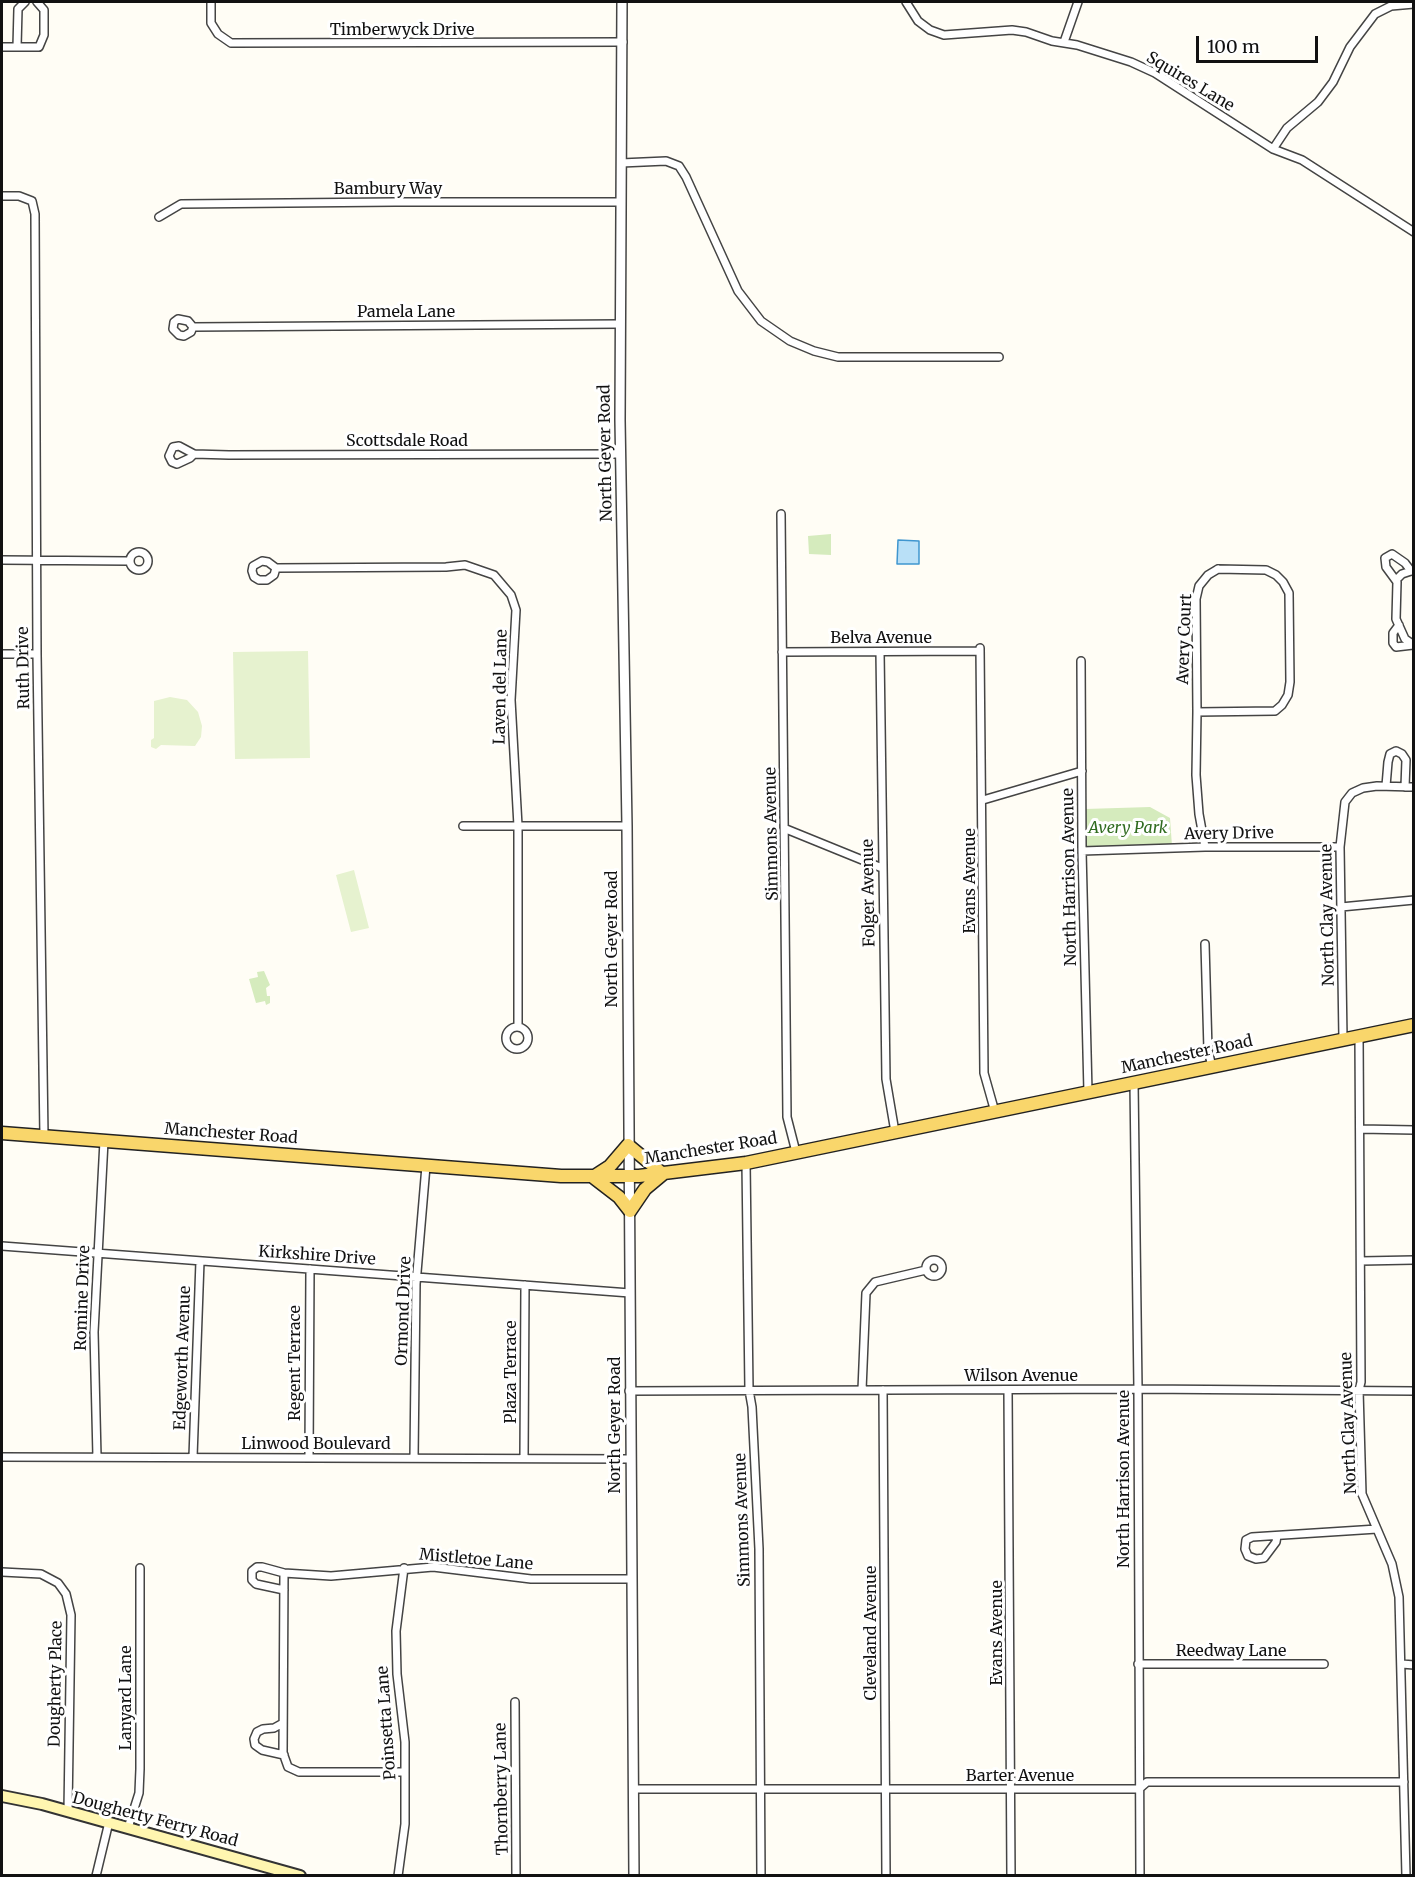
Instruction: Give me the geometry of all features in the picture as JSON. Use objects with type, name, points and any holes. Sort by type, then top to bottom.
[{"type":"main road","name":"Manchester Road","points":[[2,1133],[426,1166],[593,1177],[630,1177],[746,1163],[1413,1025]]},
{"type":"main road","points":[[628,1145],[663,1174],[645,1189],[630,1211],[619,1197],[593,1177],[610,1166],[628,1145]]},
{"type":"main road","name":"Dougherty Ferry Road","points":[[2,1796],[68,1811],[300,1875]]},
{"type":"street","points":[[17,46],[18,9],[26,2]]},
{"type":"street","points":[[2,47],[39,47],[44,35],[44,10],[37,2]]},
{"type":"street","name":"Timberwyck Drive","points":[[211,2],[211,23],[218,34],[231,43],[623,42]]},
{"type":"street","name":"North Geyer Road","points":[[622,2],[620,324],[627,826],[634,1875]]},
{"type":"street","name":"Squires Lane","points":[[906,2],[918,21],[930,30],[944,35],[1012,30],[1026,32],[1131,62],[1155,73],[1273,149],[1302,160],[1413,232]]},
{"type":"street","points":[[1064,42],[1078,2]]},
{"type":"street","points":[[1273,149],[1287,128],[1318,102],[1334,82],[1350,48],[1375,14],[1390,6],[1413,4]]},
{"type":"street","points":[[621,163],[666,161],[679,166],[738,291],[761,321],[790,341],[814,351],[838,357],[999,357]]},
{"type":"street","name":"Ruth Drive","points":[[2,196],[19,196],[32,201],[35,214],[44,1136]]},
{"type":"street","name":"Bambury Way","points":[[159,217],[181,204],[395,201],[621,202]]},
{"type":"street","name":"Pamela Lane","points":[[193,327],[620,324]]},
{"type":"street","name":"Scottsdale Road","points":[[194,454],[621,454]]},
{"type":"street","name":"Simmons Avenue","points":[[782,514],[787,1117],[796,1152]]},
{"type":"street","points":[[1396,580],[1402,574],[1412,570],[1392,554],[1386,557],[1386,567],[1396,580],[1396,619],[1405,639],[1413,645]]},
{"type":"street","points":[[2,560],[128,561]]},
{"type":"street","name":"Laven del Lane","points":[[276,568],[465,565],[494,575],[505,586],[514,602],[516,610],[511,699],[518,826],[518,1026]]},
{"type":"street","name":"Avery Court","points":[[1197,712],[1275,711],[1288,695],[1290,682],[1288,592],[1276,575],[1266,570],[1218,570],[1208,575],[1199,586],[1196,599],[1196,775],[1199,814],[1205,847]]},
{"type":"street","points":[[1399,626],[1393,633],[1393,644],[1396,647],[1413,645]]},
{"type":"street","name":"Belva Avenue","points":[[782,652],[980,650]]},
{"type":"street","name":"Evans Avenue","points":[[980,650],[984,1073],[995,1112]]},
{"type":"street","name":"Folger Avenue","points":[[880,652],[886,1079],[895,1132]]},
{"type":"street","points":[[2,654],[38,654]]},
{"type":"street","name":"North Harrison Avenue","points":[[1081,661],[1082,851],[1088,1092]]},
{"type":"street","points":[[1396,751],[1406,760],[1409,787],[1386,786],[1390,754],[1396,751]]},
{"type":"street","points":[[983,800],[1082,771]]},
{"type":"street","name":"North Clay Avenue","points":[[1343,1039],[1340,847],[1345,802],[1352,794],[1363,789],[1386,786]]},
{"type":"street","points":[[463,826],[627,826]]},
{"type":"street","points":[[786,829],[882,868]]},
{"type":"street","name":"Avery Drive","points":[[1082,851],[1205,847],[1340,847]]},
{"type":"street","points":[[1341,907],[1413,900]]},
{"type":"street","points":[[1205,944],[1208,1050],[1212,1067]]},
{"type":"street","name":"North Clay Avenue","points":[[1359,1036],[1361,1382],[1359,1390],[1362,1494],[1392,1564],[1396,1580],[1402,1665],[1406,1875]]},
{"type":"street","name":"North Harrison Avenue","points":[[1134,1083],[1140,1875]]},
{"type":"street","points":[[1360,1129],[1413,1130]]},
{"type":"street","name":"Romine Drive","points":[[97,1456],[94,1332],[104,1141]]},
{"type":"street","name":"Simmons Avenue","points":[[746,1163],[749,1390],[758,1515],[761,1875]]},
{"type":"street","name":"Ormond Drive","points":[[414,1458],[418,1276],[426,1166]]},
{"type":"street","name":"Kirkshire Drive","points":[[2,1246],[630,1293]]},
{"type":"street","points":[[1360,1261],[1413,1260]]},
{"type":"street","name":"Edgeworth Avenue","points":[[193,1457],[200,1261]]},
{"type":"street","name":"Regent Terrace","points":[[309,1457],[310,1269]]},
{"type":"street","points":[[862,1390],[866,1293],[875,1282],[926,1270]]},
{"type":"street","name":"Plaza Terrace","points":[[524,1458],[525,1285]]},
{"type":"street","name":"Wilson Avenue","points":[[629,1390],[1413,1390]]},
{"type":"street","name":"Cleveland Avenue","points":[[883,1390],[886,1875]]},
{"type":"street","name":"Evans Avenue","points":[[1008,1390],[1011,1875]]},
{"type":"street","name":"Linwood Boulevard","points":[[2,1457],[630,1459]]},
{"type":"street","points":[[1277,1536],[1273,1547],[1264,1558],[1256,1559],[1248,1556],[1245,1549],[1246,1540],[1258,1536],[1377,1529]]},
{"type":"street","name":"Mistletoe Lane","points":[[284,1590],[256,1584],[252,1580],[252,1571],[257,1567],[284,1573],[332,1575],[433,1567],[531,1579],[631,1579]]},
{"type":"street","name":"Lanyard Lane","points":[[128,1828],[139,1793],[140,1568]]},
{"type":"street","name":"Poinsetta Lane","points":[[398,1875],[405,1824],[405,1742],[397,1674],[396,1631],[404,1568]]},
{"type":"street","name":"Dougherty Place","points":[[2,1572],[41,1574],[58,1583],[66,1594],[70,1614],[68,1811]]},
{"type":"street","points":[[284,1573],[283,1723],[284,1755],[288,1767],[299,1772],[405,1772]]},
{"type":"street","name":"Reedway Lane","points":[[1138,1664],[1324,1664]]},
{"type":"street","points":[[1402,1665],[1413,1665]]},
{"type":"street","name":"Thornberry Lane","points":[[515,1702],[516,1875]]},
{"type":"street","points":[[283,1723],[257,1732],[254,1739],[255,1745],[262,1750],[284,1755]]},
{"type":"street","name":"Barter Avenue","points":[[634,1789],[1139,1789],[1148,1782],[1404,1782]]},
{"type":"street","points":[[96,1875],[108,1822]]},
{"type":"green space","points":[[831,534],[831,555],[809,554],[808,536]]},
{"type":"green space","points":[[308,651],[310,758],[235,759],[233,652]]},
{"type":"green space","points":[[170,697],[187,700],[198,712],[202,726],[201,737],[195,746],[161,745],[156,749],[151,747],[151,740],[154,738],[154,701]]},
{"type":"green space","name":"Avery Park","points":[[1150,807],[1170,818],[1172,846],[1085,848],[1085,809]]},
{"type":"green space","points":[[354,870],[369,928],[351,932],[336,875]]},
{"type":"green space","points":[[264,971],[270,985],[266,988],[267,996],[270,996],[270,1003],[266,1005],[265,1001],[256,1003],[249,979],[258,977],[257,972]]},
{"type":"water","points":[[898,540],[919,541],[919,564],[897,564]]}]
